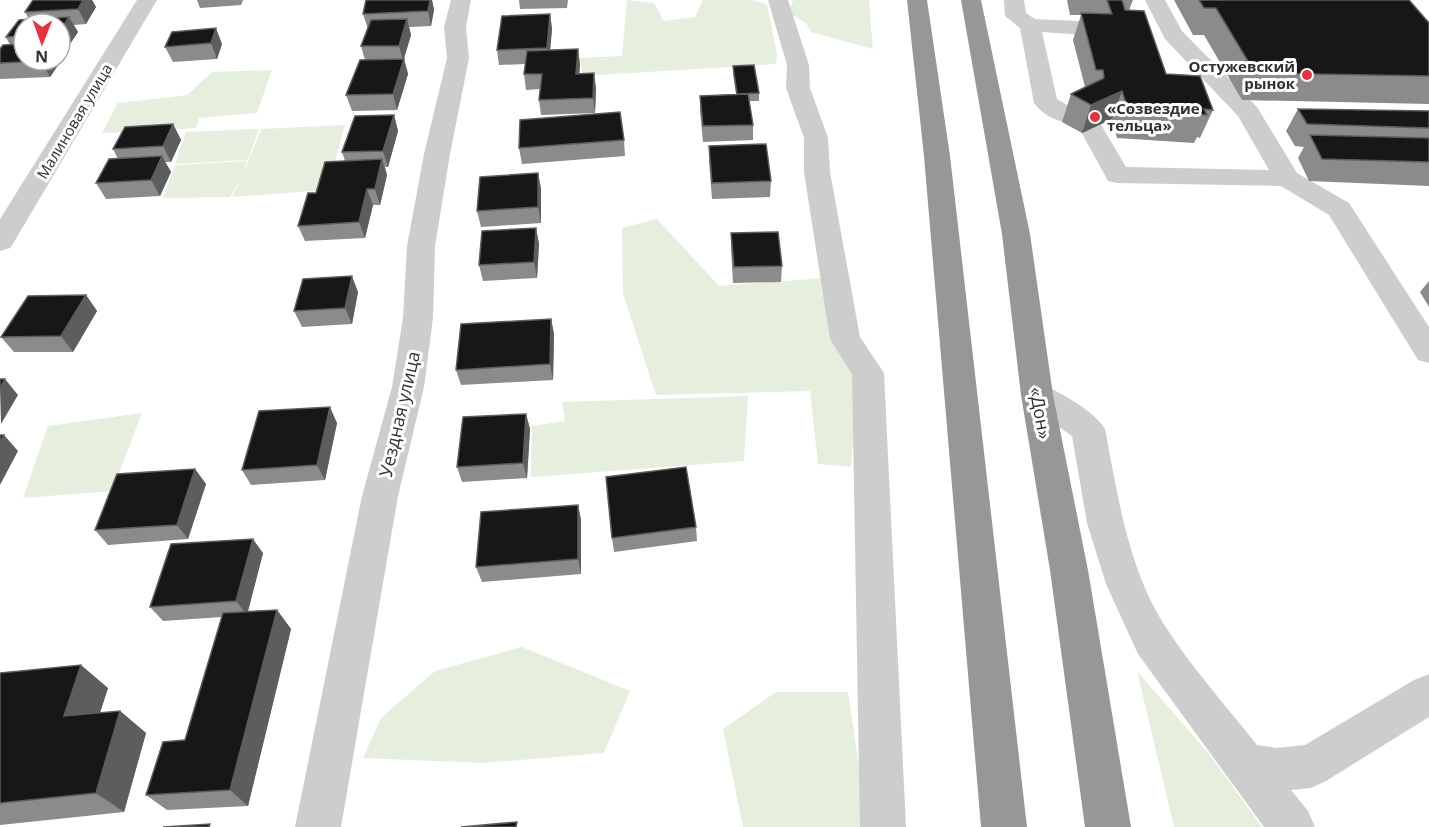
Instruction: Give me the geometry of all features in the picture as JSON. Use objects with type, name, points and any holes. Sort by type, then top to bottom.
[{"type":"highway","points":[[917,0],[937,156],[1004,827]]},
{"type":"highway","name":"«Дон»","points":[[971,0],[1016,234],[1037,395],[1069,570],[1108,827]]},
{"type":"street","name":"Малиновая улица","points":[[0,243],[147,0]]},
{"type":"street","name":"Уездная улица","points":[[318,827],[380,496],[408,387],[418,318],[421,246],[437,154],[458,58],[455,27],[461,0]]},
{"type":"street","points":[[777,0],[798,65],[798,88],[816,138],[817,172],[845,339],[868,373],[883,827]]},
{"type":"street","points":[[1014,0],[1016,16],[1030,25],[1113,30]]},
{"type":"street","points":[[1155,0],[1173,34],[1248,112],[1287,178]]},
{"type":"street","points":[[1030,25],[1046,103],[1080,123],[1117,175],[1287,178],[1339,208],[1429,352]]},
{"type":"street","points":[[1149,33],[1173,34]]},
{"type":"street","points":[[1037,395],[1088,429],[1105,523],[1125,584],[1152,641],[1292,827]]},
{"type":"street","points":[[1243,764],[1276,770],[1311,766],[1429,694]]},
{"type":"green space","points":[[627,0],[654,3],[664,21],[695,17],[703,0],[752,0],[767,4],[777,54],[776,64],[583,76],[580,58],[622,56]]},
{"type":"green space","points":[[793,0],[869,0],[873,49],[811,32],[806,23],[789,13]]},
{"type":"green space","points":[[272,70],[257,113],[199,118],[196,128],[102,133],[118,103],[187,95],[212,72]]},
{"type":"green space","points":[[345,125],[327,190],[232,197],[241,178],[230,197],[163,198],[175,165],[247,161],[244,172],[261,129]]},
{"type":"green space","points":[[259,129],[248,160],[175,164],[186,132]]},
{"type":"green space","points":[[657,219],[719,286],[824,278],[858,373],[851,467],[818,464],[810,391],[656,395],[623,294],[622,228]]},
{"type":"green space","points":[[748,396],[744,461],[531,477],[532,426],[565,421],[562,402]]},
{"type":"green space","points":[[142,413],[112,491],[23,498],[48,426]]},
{"type":"green space","points":[[522,647],[630,691],[604,753],[483,763],[363,758],[381,718],[435,671]]},
{"type":"green space","points":[[1137,671],[1209,754],[1262,827],[1174,827]]},
{"type":"green space","points":[[776,692],[848,692],[868,827],[743,827],[723,729]]},
{"type":"building","points":[[33,0],[83,0],[78,9],[25,12]]},
{"type":"building","points":[[366,0],[430,0],[428,11],[363,14]]},
{"type":"building","points":[[1107,0],[1122,0],[1125,10],[1144,11],[1166,74],[1200,76],[1213,110],[1204,109],[1207,115],[1128,110],[1122,91],[1091,105],[1071,94],[1104,78],[1103,70],[1096,70],[1081,13],[1112,14]]},
{"type":"building","points":[[1199,0],[1409,0],[1429,23],[1429,76],[1255,73],[1216,8],[1204,8]]},
{"type":"building","points":[[550,14],[547,48],[497,50],[502,16]]},
{"type":"building","points":[[407,19],[399,46],[361,46],[371,20]]},
{"type":"building","points":[[216,28],[211,43],[165,47],[172,32]]},
{"type":"building","points":[[12,29],[12,37],[6,37]]},
{"type":"building","points":[[3,45],[12,45],[12,62],[0,63],[0,49]]},
{"type":"building","points":[[578,49],[576,74],[594,73],[593,98],[539,100],[542,74],[524,74],[527,51]]},
{"type":"building","points":[[404,59],[393,94],[346,95],[360,60]]},
{"type":"building","points":[[754,65],[759,93],[737,94],[733,66]]},
{"type":"building","points":[[748,94],[753,125],[703,126],[700,96]]},
{"type":"building","points":[[1298,109],[1429,111],[1429,128],[1307,124]]},
{"type":"building","points":[[620,112],[624,140],[519,148],[520,120]]},
{"type":"building","points":[[394,115],[383,151],[342,152],[355,116]]},
{"type":"building","points":[[173,124],[163,146],[113,149],[125,127]]},
{"type":"building","points":[[1310,135],[1429,138],[1429,162],[1322,159]]},
{"type":"building","points":[[766,144],[771,181],[712,183],[709,146]]},
{"type":"building","points":[[162,156],[151,180],[96,183],[109,159]]},
{"type":"building","points":[[382,159],[375,189],[367,189],[359,222],[298,226],[308,193],[316,193],[325,162]]},
{"type":"building","points":[[538,173],[538,207],[477,211],[480,177]]},
{"type":"building","points":[[536,228],[534,262],[479,265],[482,231]]},
{"type":"building","points":[[778,232],[782,266],[734,267],[731,233]]},
{"type":"building","points":[[352,276],[345,308],[294,311],[303,279]]},
{"type":"building","points":[[86,295],[61,336],[1,337],[28,296]]},
{"type":"building","points":[[551,319],[550,364],[456,370],[461,324]]},
{"type":"building","points":[[330,407],[317,465],[242,470],[259,411]]},
{"type":"building","points":[[526,414],[523,463],[457,467],[463,417]]},
{"type":"building","points":[[686,467],[696,527],[612,538],[606,477]]},
{"type":"building","points":[[195,469],[177,525],[95,530],[117,474]]},
{"type":"building","points":[[578,505],[578,559],[476,567],[481,512]]},
{"type":"building","points":[[253,539],[236,601],[150,607],[171,544]]},
{"type":"building","points":[[277,610],[230,790],[146,795],[163,742],[185,740],[223,613]]},
{"type":"building","points":[[81,665],[64,716],[120,711],[96,793],[0,803],[0,673]]},
{"type":"building","points":[[517,822],[516,827],[461,827]]},
{"type":"building","points":[[210,824],[209,827],[163,827]]},
{"type":"place","name":"Остужевский рынок","points":[[1307,75]]},
{"type":"place","name":"«Созвездие тельца»","points":[[1095,117]]}]
